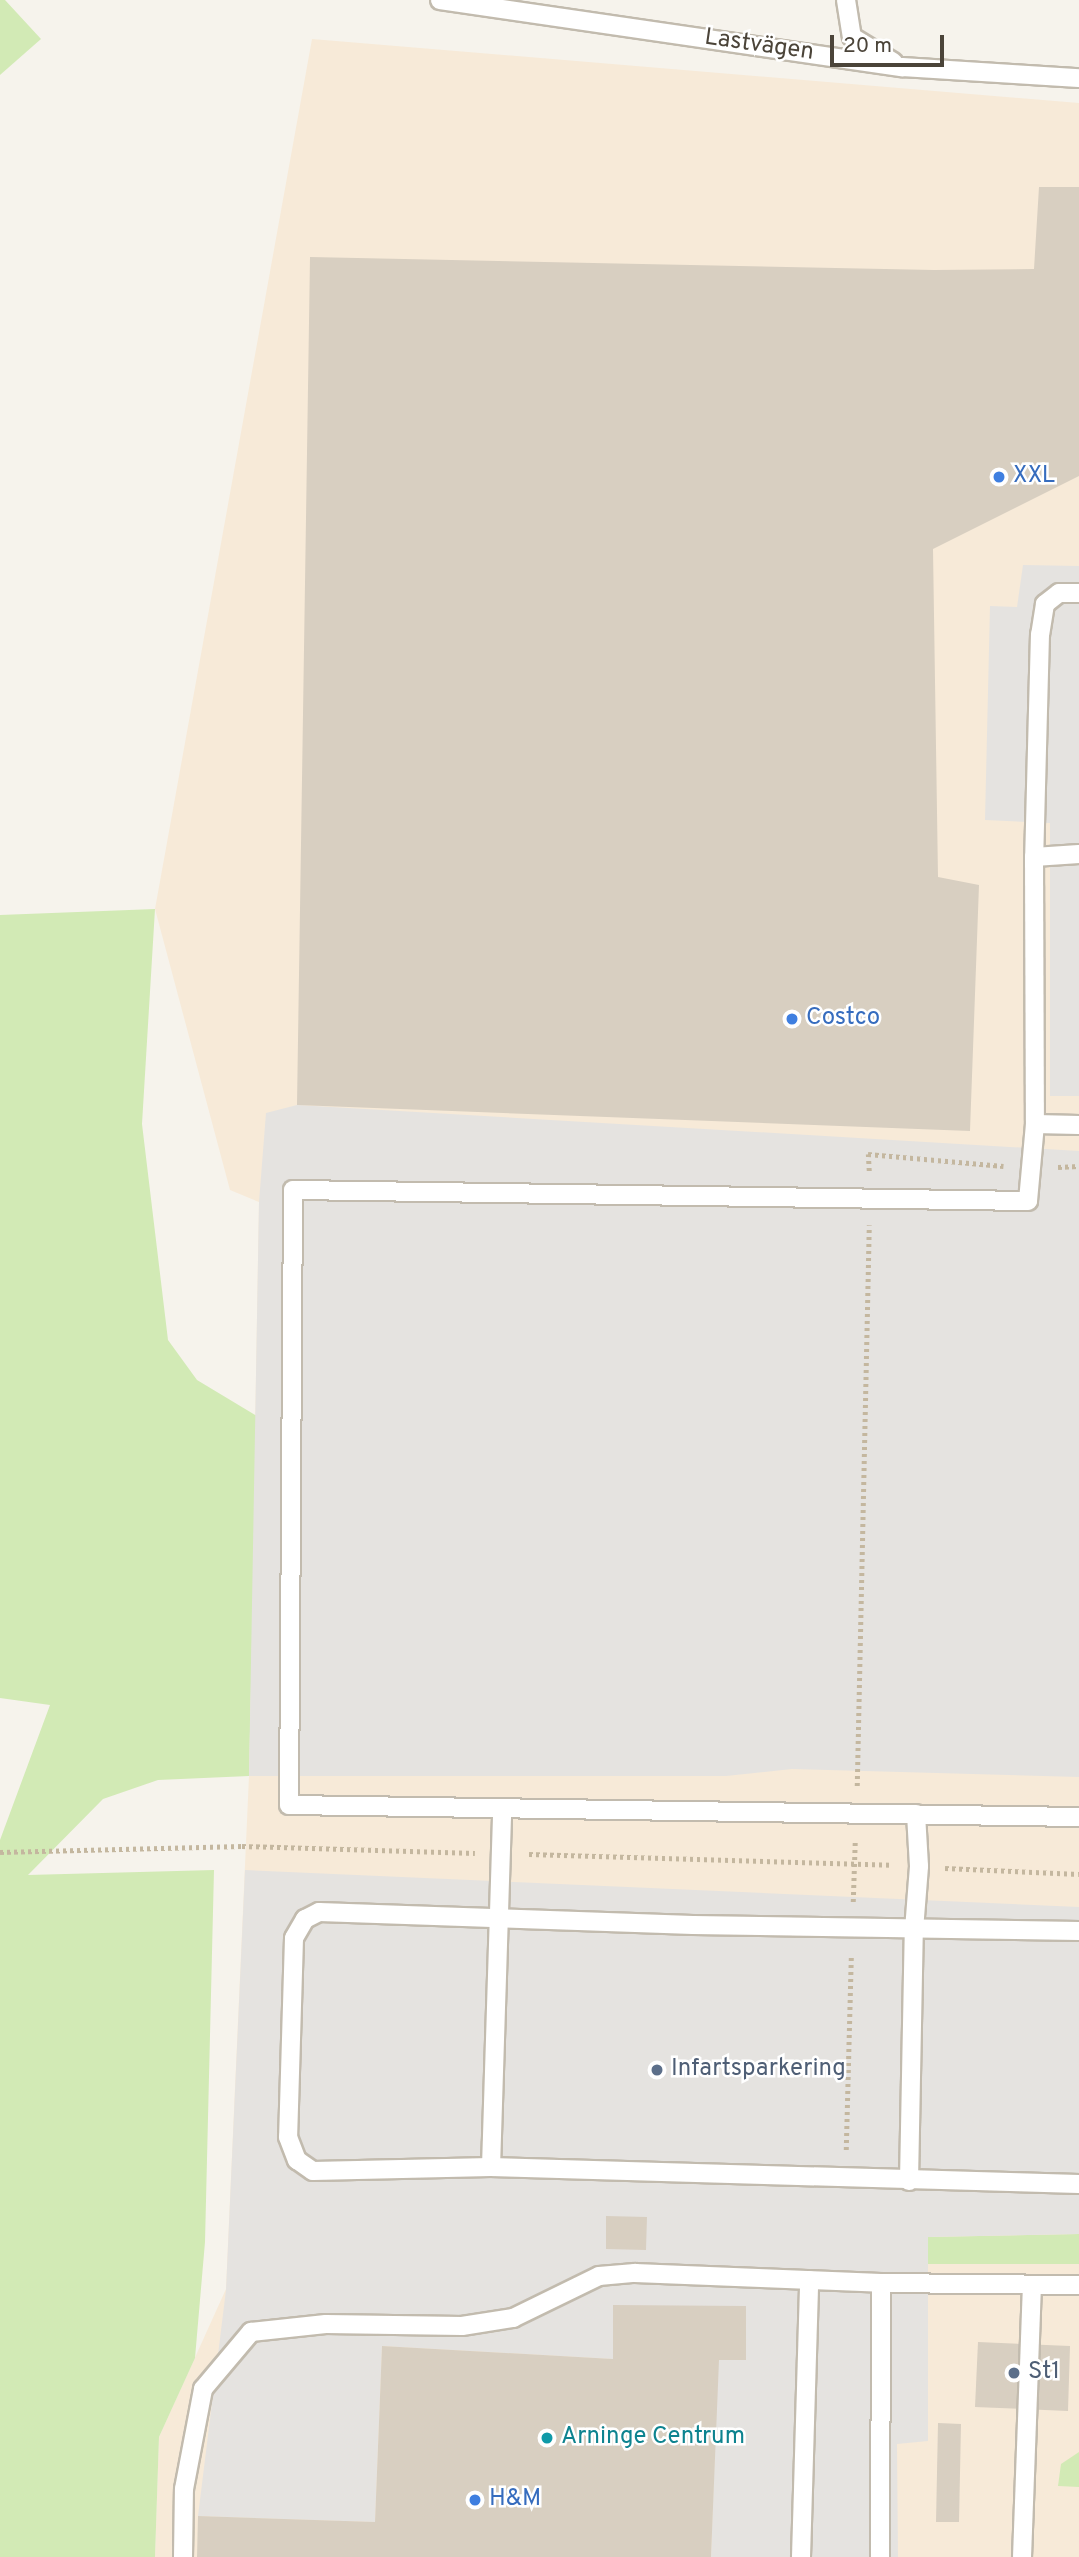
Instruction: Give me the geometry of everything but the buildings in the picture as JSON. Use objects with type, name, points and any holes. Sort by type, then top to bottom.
[{"type":"lane","name":"Lastvägen","points":[[440,0],[902,67],[1079,78]]},
{"type":"lane","points":[[846,0],[852,37],[902,67]]},
{"type":"lane","points":[[1079,593],[1059,593],[1045,604],[1040,634],[1034,857],[1035,1124],[1028,1201],[869,1201],[293,1190],[289,1805],[1079,1816]]},
{"type":"lane","points":[[1034,857],[1079,855]]},
{"type":"lane","points":[[1035,1124],[1079,1125]]},
{"type":"lane","points":[[491,2167],[502,1809]]},
{"type":"lane","points":[[909,2181],[914,1930],[919,1866],[916,1814]]},
{"type":"lane","points":[[1079,1931],[914,1930],[319,1912],[305,1919],[294,1938],[288,2137],[297,2160],[313,2171],[491,2167],[1079,2184]]},
{"type":"lane","points":[[183,2557],[184,2489],[203,2389],[251,2332],[326,2324],[462,2326],[513,2318],[599,2276],[635,2273],[881,2283],[1079,2286]]},
{"type":"lane","points":[[801,2557],[808,2280]]},
{"type":"lane","points":[[880,2557],[881,2283]]},
{"type":"lane","points":[[1022,2557],[1032,2285]]},
{"type":"path","points":[[845,2179],[855,1863],[868,1154],[1033,1168],[1079,1166]]},
{"type":"path","points":[[0,1852],[242,1846],[855,1863],[1079,1874]]},
{"type":"shaded area","name":"Arninge Centrum","points":[[312,39],[1079,103],[1079,2557],[155,2557],[159,2437],[226,2289],[249,1776],[259,1202],[230,1190],[155,909]]},
{"type":"shaded area","points":[[1023,565],[1079,566],[1079,1096],[1050,1096],[1050,823],[985,820],[990,606],[1017,607]]},
{"type":"shaded area","points":[[297,1105],[1079,1151],[1079,1777],[792,1769],[726,1776],[249,1776],[259,1202],[266,1113]]},
{"type":"shaded area","name":"Infartsparkering","points":[[245,1870],[1079,1907],[1079,2234],[928,2237],[928,2441],[897,2444],[898,2557],[711,2557],[718,2360],[613,2359],[382,2346],[375,2522],[198,2516],[226,2290]]},
{"type":"green space","points":[[0,0],[5,0],[41,39],[0,75]]},
{"type":"green space","points":[[155,909],[142,1124],[168,1340],[197,1380],[257,1416],[249,1776],[158,1780],[103,1799],[28,1875],[214,1870],[205,2242],[195,2358],[159,2437],[155,2557],[0,2557],[0,1840],[50,1705],[0,1698],[0,915]]},
{"type":"green space","points":[[1079,2234],[1079,2264],[928,2264],[928,2237]]},
{"type":"green space","points":[[1079,2452],[1079,2487],[1058,2486],[1061,2464]]},
{"type":"place","name":"XXL","points":[[999,477]]},
{"type":"place","name":"Costco","points":[[792,1019]]},
{"type":"place","name":"Infartsparkering","points":[[657,2070]]},
{"type":"place","name":"St1","points":[[1014,2373]]},
{"type":"place","name":"Arninge Centrum","points":[[547,2438]]},
{"type":"place","name":"H&M","points":[[475,2500]]}]
